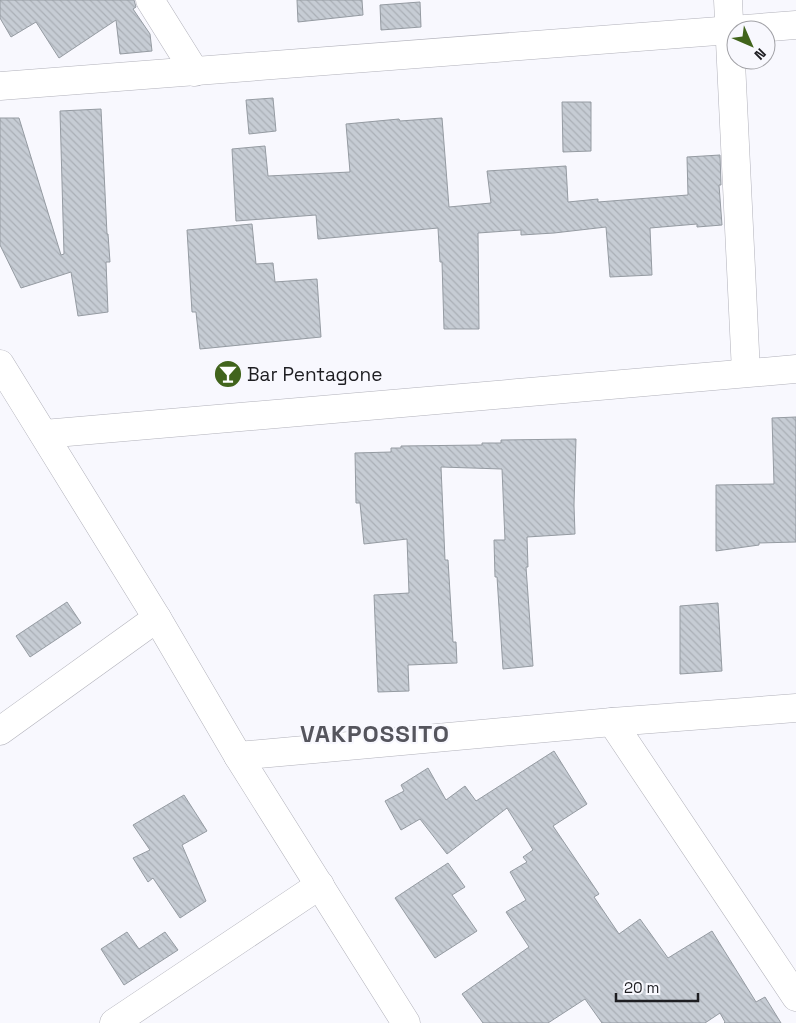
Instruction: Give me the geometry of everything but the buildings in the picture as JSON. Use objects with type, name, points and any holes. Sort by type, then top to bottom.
[{"type":"street","points":[[150,0],[196,72]]},
{"type":"street","points":[[728,0],[729,20]]},
{"type":"street","points":[[776,26],[796,25]]},
{"type":"street","points":[[0,86],[726,29]]},
{"type":"street","points":[[731,70],[746,372]]},
{"type":"street","points":[[1,366],[156,618],[238,756],[406,1023]]},
{"type":"street","points":[[44,434],[796,368]]},
{"type":"street","points":[[0,731],[156,618]]},
{"type":"street","points":[[238,756],[612,722],[796,708]]},
{"type":"street","points":[[612,722],[796,997]]},
{"type":"street","points":[[114,1023],[320,885]]},
{"type":"place","name":"Bar Pentagone","points":[[228,374]]},
{"type":"district","name":"VAKPOSSITO","points":[[375,734]]}]
